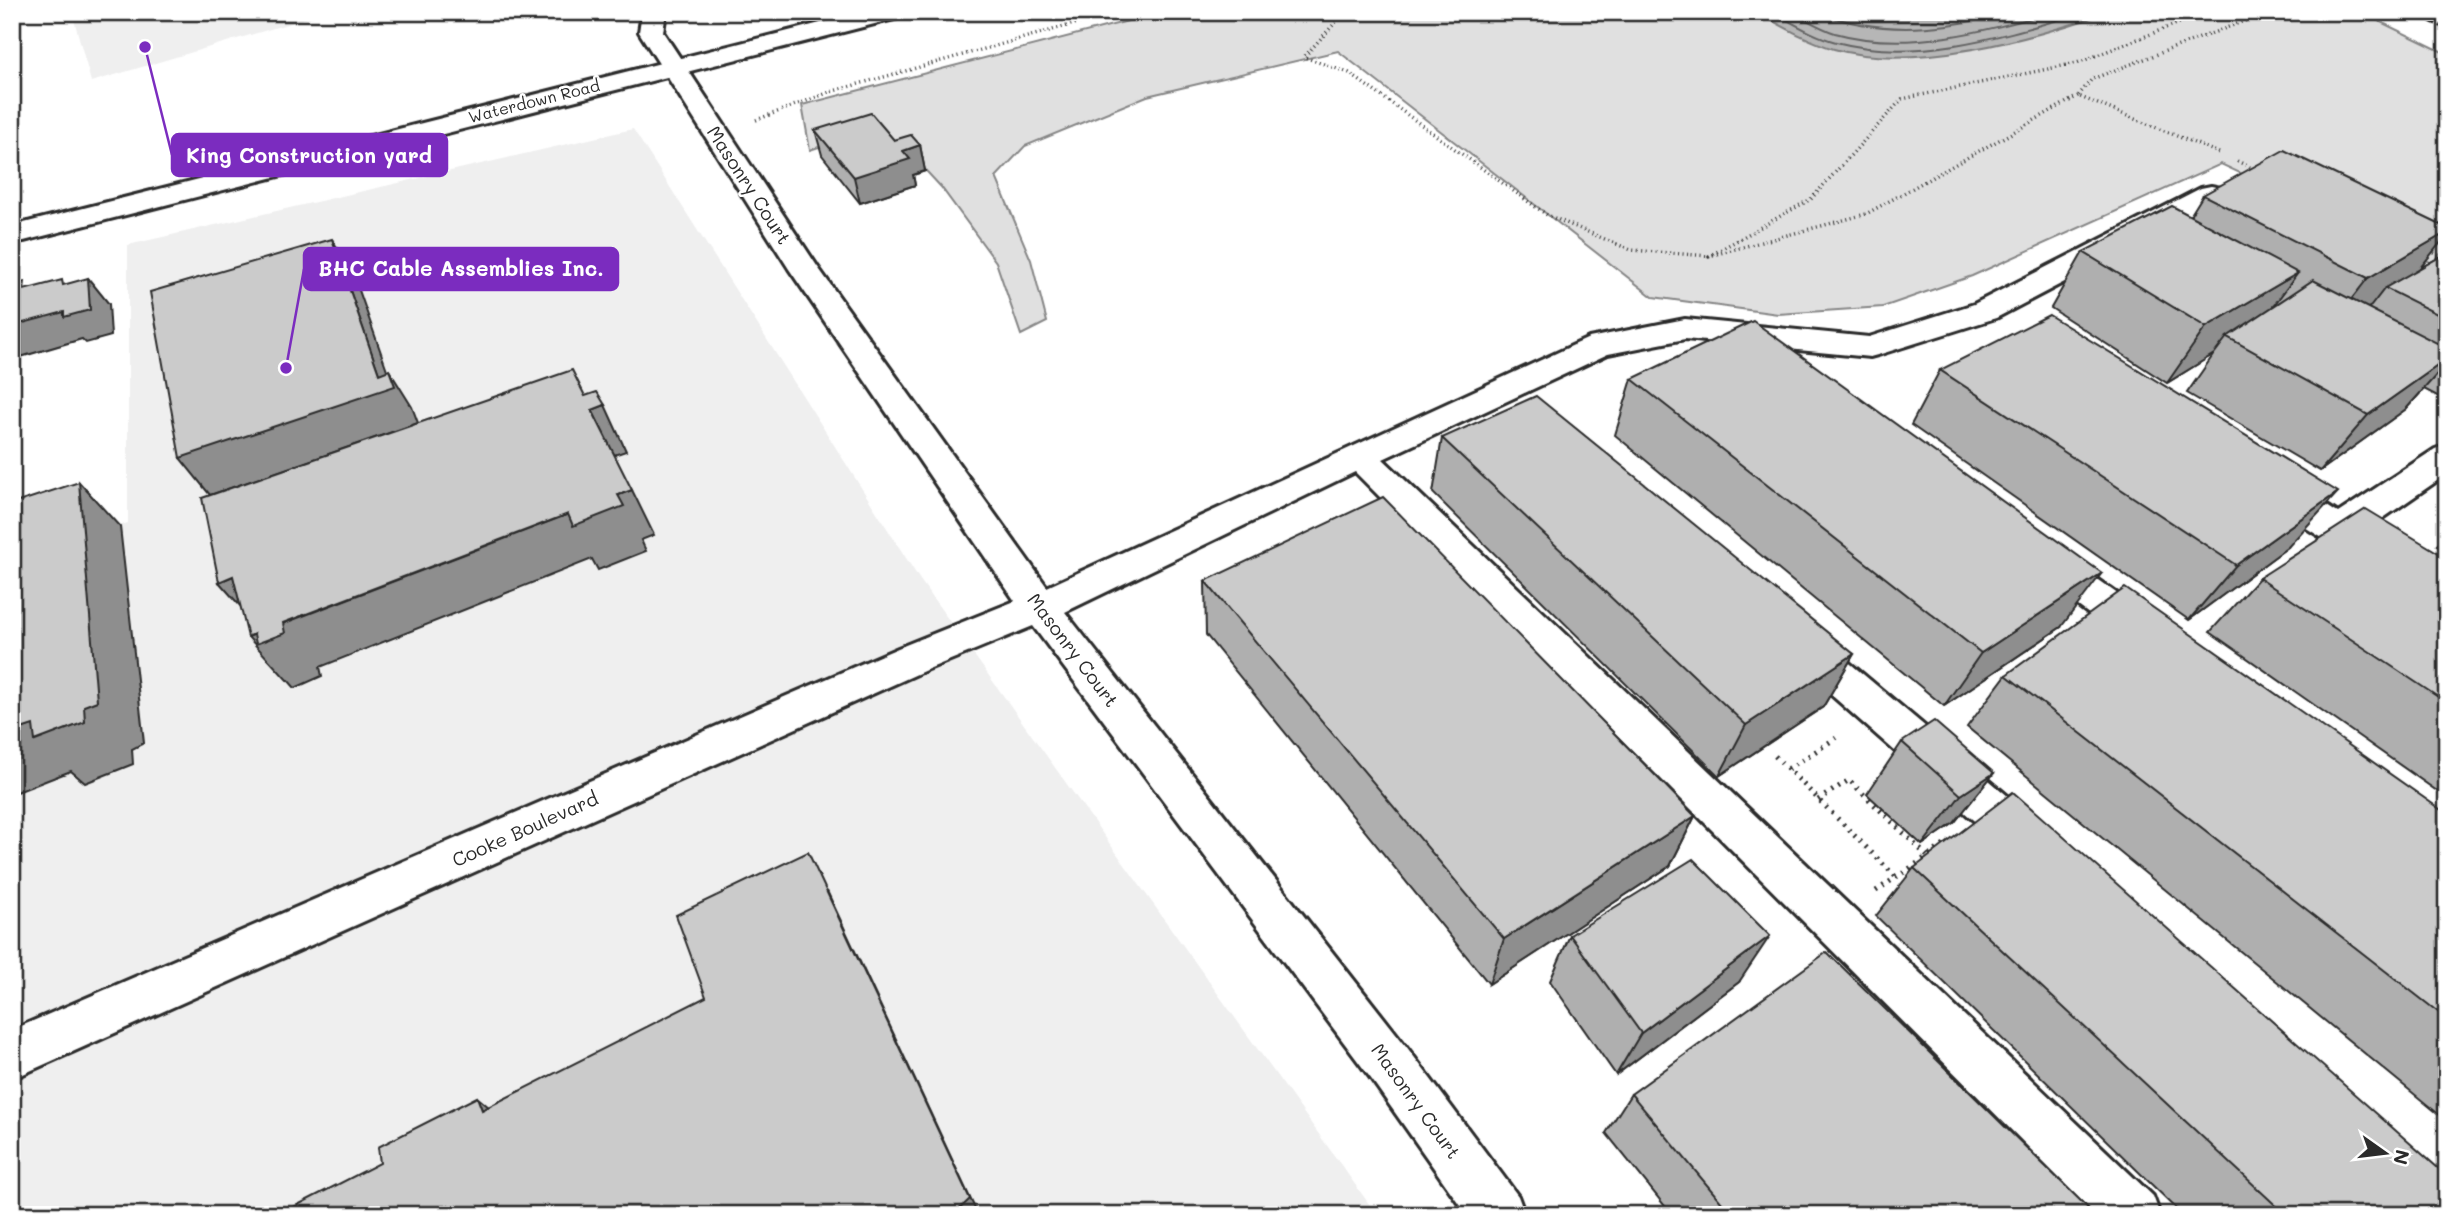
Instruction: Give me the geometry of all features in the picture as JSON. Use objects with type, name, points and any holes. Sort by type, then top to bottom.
[{"type":"street","name":"Masonry Court","points":[[654,12],[651,32],[804,269],[1040,607],[1381,1052],[1499,1215]]},
{"type":"street","name":"Waterdown Road","points":[[12,235],[894,12]]},
{"type":"street","name":"Cooke Boulevard","points":[[12,1055],[899,665],[1040,607],[1359,456],[1517,402],[1600,345],[1685,329],[1870,347],[1985,311],[2210,194]]},
{"type":"street","points":[[1985,311],[2017,331]]},
{"type":"street","points":[[1800,340],[1833,381]]},
{"type":"street","points":[[1359,456],[2134,1215]]},
{"type":"street","points":[[2339,531],[2447,457]]},
{"type":"street","points":[[2246,473],[2447,598]]},
{"type":"street","points":[[2018,542],[2176,657]]},
{"type":"street","points":[[1772,620],[2057,865]]},
{"type":"path","points":[[755,120],[830,92],[1117,12]]},
{"type":"path","points":[[1345,12],[1304,57],[1349,73],[1547,215],[1631,250],[1709,256],[1866,214],[2078,96],[2092,79],[2269,12]]},
{"type":"path","points":[[1709,256],[1811,199],[1902,99],[2077,63],[2207,12]]},
{"type":"path","points":[[2078,96],[2220,154]]},
{"type":"path","points":[[2231,159],[2265,174]]},
{"type":"path","points":[[2422,247],[2447,259]]},
{"type":"path","points":[[1774,756],[1896,877]]},
{"type":"path","points":[[1818,800],[1849,780],[1927,856]]},
{"type":"path","points":[[1833,920],[1994,810]]},
{"type":"shaded area","points":[[72,12],[328,12],[91,82]]},
{"type":"shaded area","points":[[1163,12],[2360,12],[2447,54],[2447,270],[2221,164],[1972,276],[1883,307],[1778,314],[1653,297],[1338,51],[1147,96],[1025,146],[996,177],[1031,260],[1047,322],[1021,335],[996,262],[941,187],[917,161],[858,134],[810,150],[802,105]]},
{"type":"shaded area","points":[[633,129],[920,580],[1377,1215],[12,1215],[12,559],[128,523],[128,245]]},
{"type":"water","points":[[1756,12],[2108,12],[2009,42],[1935,55],[1899,57],[1865,55],[1824,46]]},
{"type":"building","points":[[871,113],[894,140],[911,135],[920,145],[903,151],[910,159],[854,177],[815,130]]},
{"type":"building","points":[[2284,150],[2447,228],[2447,232],[2368,278],[2203,195]]},
{"type":"building","points":[[2172,206],[2298,273],[2206,327],[2083,252]]},
{"type":"building","points":[[332,239],[379,374],[389,370],[395,386],[180,458],[150,292]]},
{"type":"building","points":[[2447,253],[2447,319],[2385,288]]},
{"type":"building","points":[[88,278],[90,310],[64,317],[64,312],[12,326],[12,286],[25,282],[24,290],[62,280],[63,285]]},
{"type":"building","points":[[2313,280],[2447,348],[2447,359],[2368,415],[2227,337]]},
{"type":"building","points":[[2049,315],[2338,492],[2236,565],[1940,370]]},
{"type":"building","points":[[1753,321],[2102,573],[1981,653],[1632,379]]},
{"type":"building","points":[[572,370],[585,396],[597,392],[605,405],[592,410],[632,490],[618,495],[624,506],[573,526],[568,514],[283,623],[285,633],[256,644],[254,634],[248,637],[233,576],[219,582],[202,498]]},
{"type":"building","points":[[1536,396],[1854,654],[1746,725],[1442,438]]},
{"type":"building","points":[[79,482],[97,701],[84,706],[85,722],[35,741],[33,725],[12,732],[12,504]]},
{"type":"building","points":[[1383,497],[1695,816],[1504,939],[1205,581]]},
{"type":"building","points":[[2366,509],[2447,558],[2447,703],[2259,578]]},
{"type":"building","points":[[2125,588],[2447,814],[2447,1019],[2006,675]]},
{"type":"building","points":[[1934,721],[1994,773],[1961,795],[1902,742]]},
{"type":"building","points":[[2013,792],[2447,1176],[2447,1215],[2286,1215],[1914,868]]},
{"type":"building","points":[[808,852],[970,1199],[953,1215],[278,1215],[380,1163],[378,1147],[477,1097],[482,1110],[706,997],[676,915]]},
{"type":"building","points":[[1693,859],[1770,936],[1641,1033],[1570,935]]},
{"type":"building","points":[[1827,952],[2095,1215],[1732,1215],[1631,1094]]},
{"type":"railway","points":[[2411,12],[2447,29]]},
{"type":"place","name":"King Construction yard","points":[[145,47]]},
{"type":"place","name":"BHC Cable Assemblies Inc.","points":[[286,368]]}]
